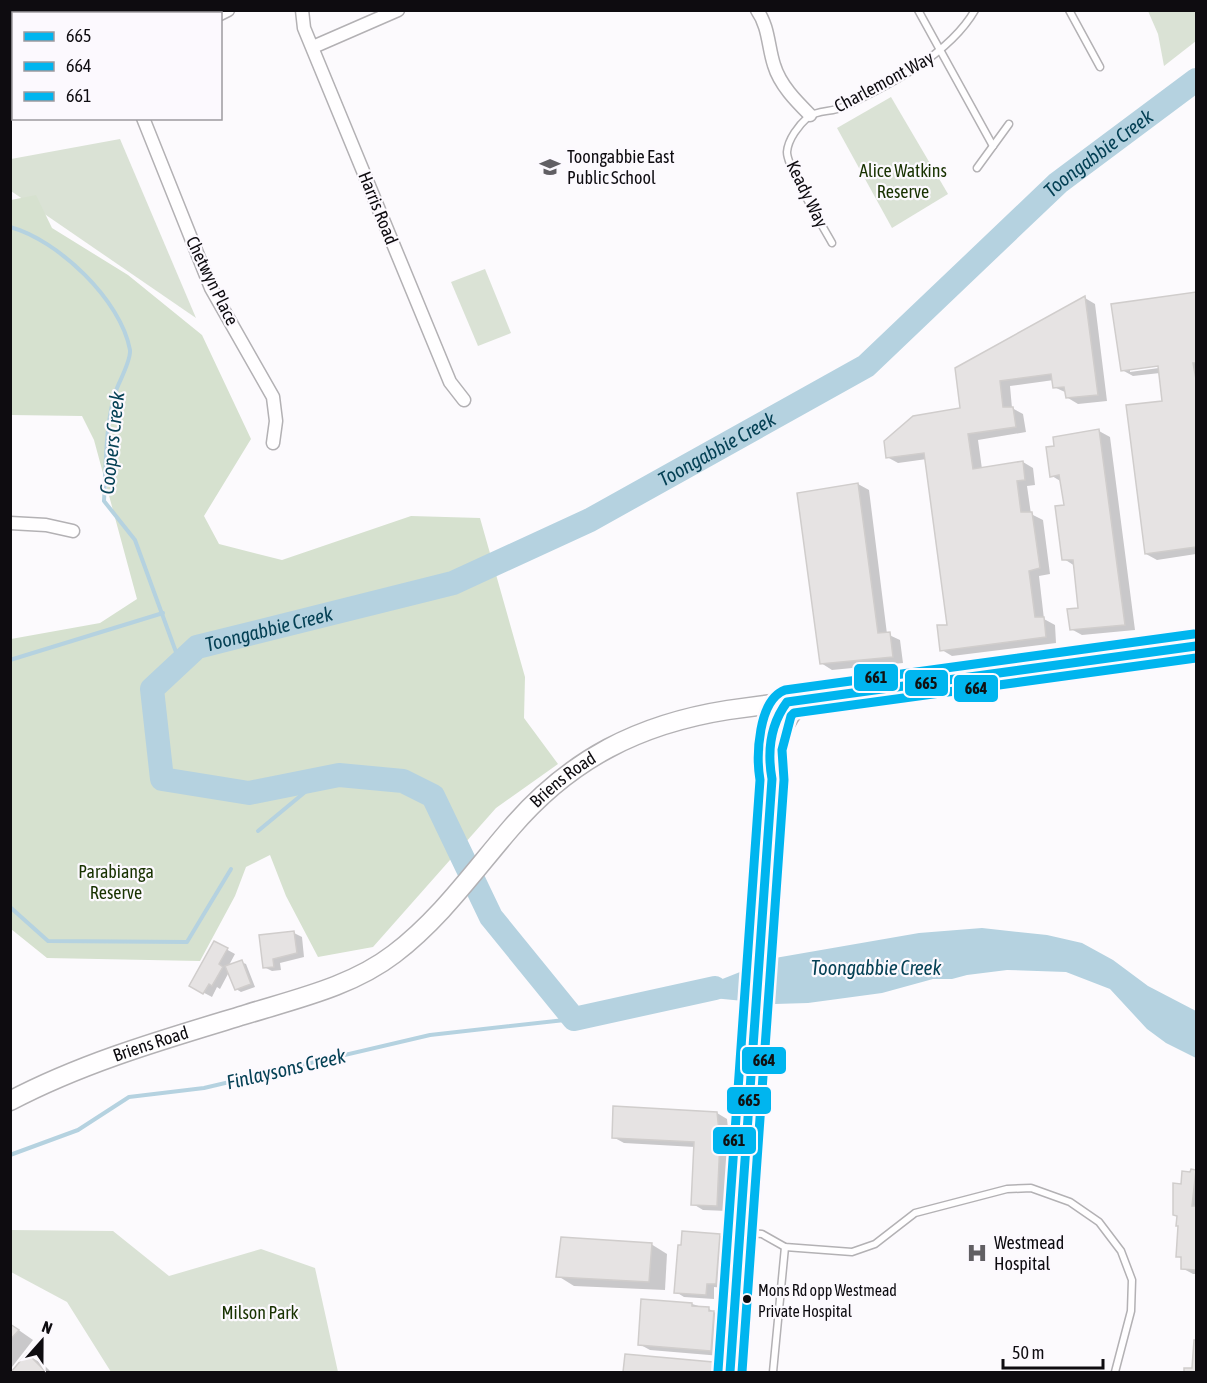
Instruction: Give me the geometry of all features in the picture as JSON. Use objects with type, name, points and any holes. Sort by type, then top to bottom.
[{"type":"street","name":"Harris Road","points":[[302,10],[304,28],[450,382],[464,400]]},
{"type":"street","points":[[313,46],[399,10]]},
{"type":"street","points":[[757,10],[770,41],[774,67],[790,95],[810,115]]},
{"type":"street","name":"Chetwyn Place","points":[[144,120],[211,288],[273,397],[276,421],[273,443]]},
{"type":"street","points":[[10,523],[46,525],[73,531]]},
{"type":"street","name":"Briens Road","points":[[10,1101],[42,1084],[147,1045],[339,986],[393,955],[439,915],[512,826],[557,780],[602,750],[657,726],[710,713],[1197,646]]},
{"type":"street","points":[[730,1372],[748,1122]]},
{"type":"lane","points":[[918,10],[993,146]]},
{"type":"lane","name":"Charlemont Way","points":[[810,115],[841,109],[941,52],[967,24],[975,10]]},
{"type":"lane","points":[[1069,10],[1100,67]]},
{"type":"lane","name":"Keady Way","points":[[810,115],[790,139],[787,153],[832,243]]},
{"type":"lane","points":[[977,168],[1009,124]]},
{"type":"lane","points":[[772,779],[779,767],[790,724],[818,698]]},
{"type":"lane","points":[[748,1122],[772,779],[769,769],[772,731],[775,718],[787,702]]},
{"type":"lane","points":[[740,1232],[762,1234],[785,1247],[852,1252],[875,1244],[915,1213],[1007,1189],[1031,1188],[1070,1202],[1099,1222],[1121,1251],[1132,1280],[1126,1336],[1115,1372]]},
{"type":"lane","points":[[773,1372],[785,1247]]},
{"type":"green space","points":[[1148,11],[1196,11],[1196,41],[1164,66],[1158,34]]},
{"type":"green space","name":"Alice Watkins Reserve","points":[[891,97],[948,194],[892,228],[837,128]]},
{"type":"green space","points":[[120,139],[196,318],[11,191],[11,159]]},
{"type":"green space","name":"Parabianga Reserve","points":[[36,195],[52,228],[128,275],[202,335],[251,439],[204,516],[219,544],[282,560],[411,516],[480,518],[525,677],[524,718],[558,764],[496,808],[373,947],[318,957],[286,896],[270,855],[246,867],[235,896],[200,961],[47,958],[11,929],[11,639],[100,623],[137,599],[94,440],[82,416],[11,415],[11,200]]},
{"type":"green space","points":[[485,269],[511,333],[478,346],[451,282]]},
{"type":"green space","name":"Milson Park","points":[[10,1230],[113,1231],[169,1276],[261,1249],[315,1268],[338,1372],[111,1372],[67,1302],[11,1272]]},
{"type":"water","name":"Toongabbie Creek","points":[[982,928],[1047,935],[1082,943],[1113,960],[1148,986],[1196,1011],[1196,1058],[1166,1043],[1147,1029],[1110,989],[1066,972],[1007,970],[952,979],[933,979],[882,993],[808,1003],[775,1004],[682,995],[775,958],[919,933]]},
{"type":"pier","points":[[768,958],[765,1006],[741,1004],[743,968]]},
{"type":"building","points":[[1196,292],[1196,363],[1193,363],[1196,379],[1196,547],[1145,554],[1126,405],[1162,401],[1158,366],[1121,371],[1111,304]]},
{"type":"building","points":[[1085,296],[1098,395],[1066,398],[1064,387],[1053,388],[1051,374],[1000,381],[1003,407],[1013,407],[1016,427],[968,434],[973,469],[1023,461],[1025,480],[1017,481],[1021,512],[1032,512],[1040,568],[1029,571],[1035,617],[1044,617],[1046,637],[940,651],[937,625],[947,625],[924,453],[886,458],[884,441],[913,416],[960,408],[955,368]]},
{"type":"building","points":[[1099,429],[1125,625],[1070,630],[1067,609],[1078,608],[1073,560],[1062,560],[1055,506],[1064,505],[1059,475],[1050,477],[1046,447],[1054,446],[1053,437]]},
{"type":"building","points":[[858,483],[878,633],[890,632],[893,657],[820,664],[797,493]]},
{"type":"building","points":[[294,931],[297,953],[273,959],[274,967],[263,968],[259,935]]},
{"type":"building","points":[[214,941],[228,948],[219,964],[223,967],[212,986],[209,984],[203,994],[189,986]]},
{"type":"building","points":[[242,960],[251,984],[235,990],[225,966]]},
{"type":"building","points":[[613,1106],[717,1112],[720,1141],[717,1206],[691,1205],[694,1142],[612,1138]]},
{"type":"building","points":[[1191,1169],[1196,1170],[1192,1206],[1196,1206],[1196,1270],[1181,1269],[1181,1257],[1176,1257],[1177,1216],[1173,1215],[1173,1183],[1181,1184],[1182,1171],[1190,1172]]},
{"type":"building","points":[[682,1231],[720,1234],[716,1284],[707,1284],[706,1295],[674,1293],[678,1245],[681,1245]]},
{"type":"building","points":[[561,1237],[652,1243],[649,1282],[556,1277]]},
{"type":"building","points":[[641,1299],[692,1303],[692,1306],[709,1307],[709,1311],[714,1311],[711,1351],[638,1345]]},
{"type":"building","points":[[10,1324],[19,1330],[10,1340]]},
{"type":"building","points":[[1194,1340],[1196,1340],[1196,1372],[1184,1372],[1184,1368],[1192,1368]]},
{"type":"building","points":[[27,1353],[46,1372],[11,1372]]},
{"type":"building","points":[[625,1354],[713,1362],[712,1372],[623,1372]]},
{"type":"waterway","name":"Toongabbie Creek","points":[[715,988],[574,1019],[491,917],[433,796],[403,781],[339,775],[249,793],[162,779],[152,689],[197,647],[453,583],[590,520],[866,366],[1058,183],[1196,80]]},
{"type":"waterway","name":"Coopers Creek","points":[[10,227],[29,234],[67,258],[101,293],[124,331],[130,354],[110,414],[104,501],[135,540],[180,663]]},
{"type":"waterway","points":[[10,660],[163,613]]},
{"type":"waterway","points":[[258,831],[322,778]]},
{"type":"waterway","points":[[10,907],[48,941],[187,942],[231,869]]},
{"type":"waterway","name":"Finlaysons Creek","points":[[10,1155],[78,1130],[129,1097],[204,1088],[430,1035],[574,1019]]},
{"type":"transit line","name":"661","points":[[718,1371],[760,780],[758,757],[761,730],[769,705],[785,690],[1194,634]]},
{"type":"transit line","name":"665","points":[[730,1372],[772,779],[770,748],[773,729],[781,711],[787,702],[1196,646]]},
{"type":"transit line","name":"664","points":[[742,1372],[784,780],[782,750],[791,716],[794,713],[1196,658]]},
{"type":"place","name":"Toongabbie East Public School","points":[[550,167]]},
{"type":"place","name":"Westmead Hospital","points":[[977,1253]]},
{"type":"place","name":"Mons Rd opp Westmead Private Hospital","points":[[747,1299]]}]
